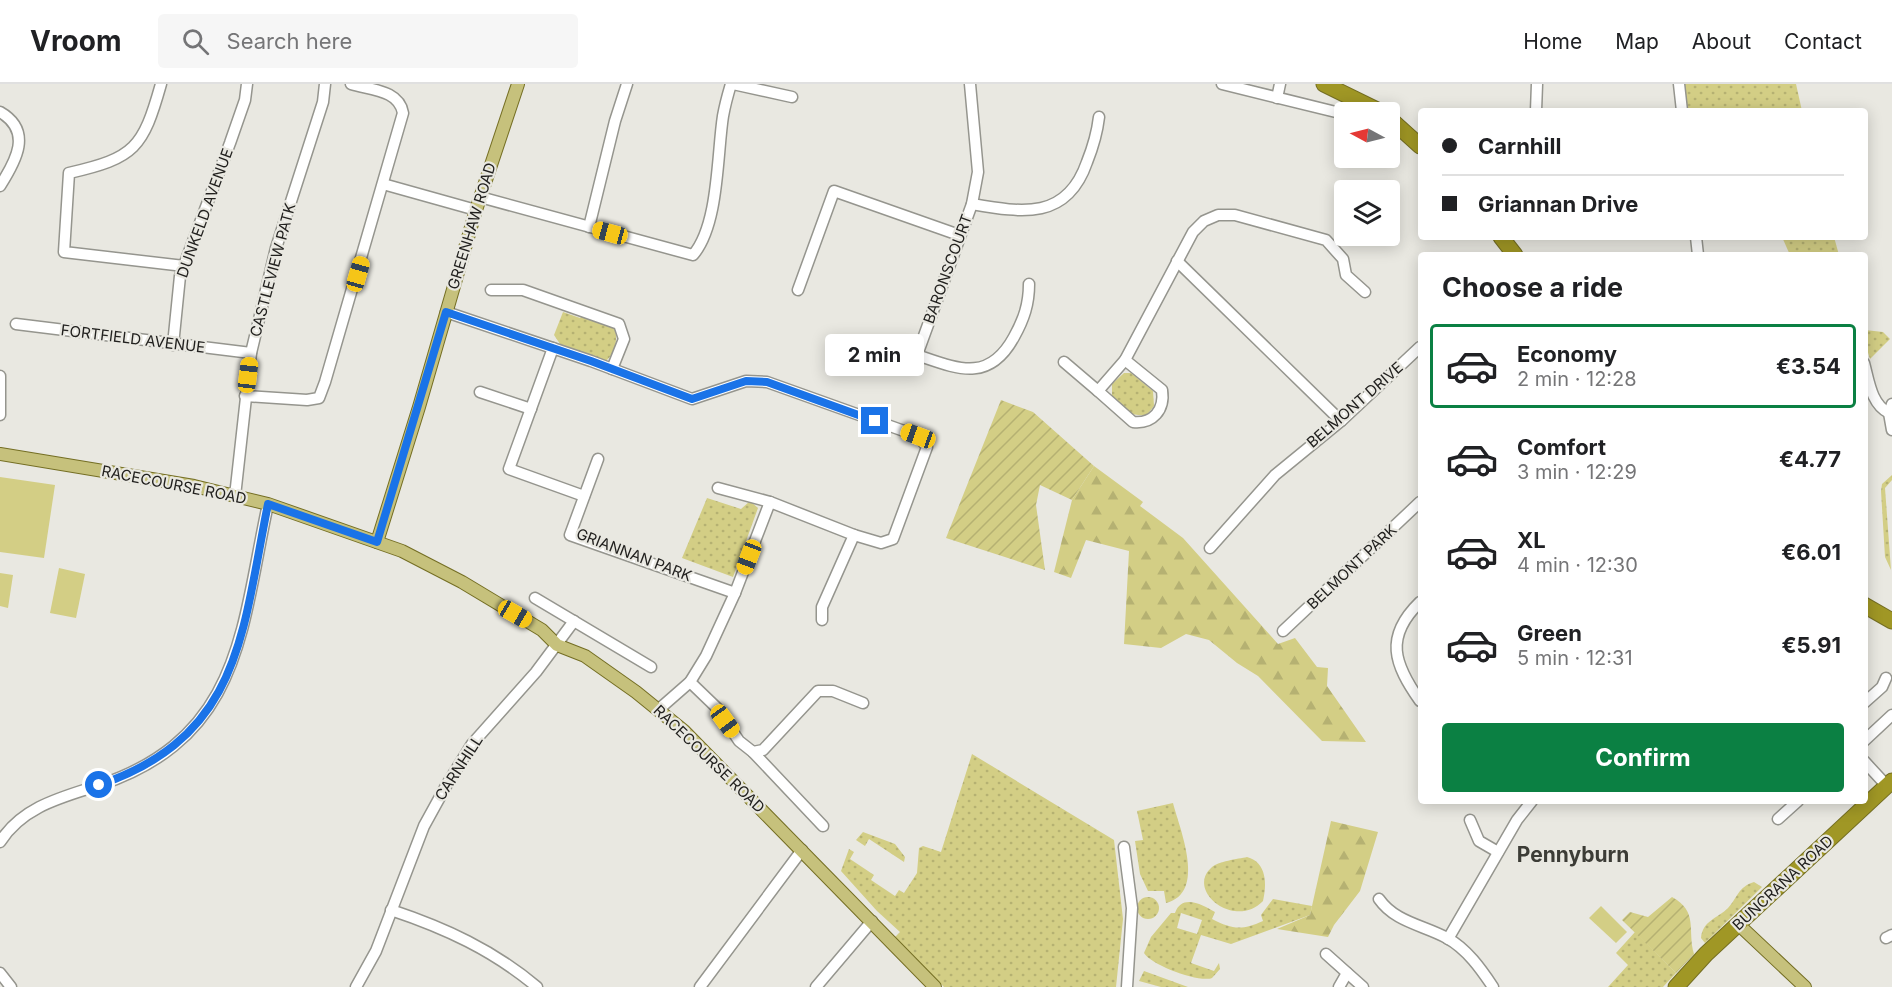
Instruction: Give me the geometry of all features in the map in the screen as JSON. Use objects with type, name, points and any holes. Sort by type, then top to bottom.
[{"type":"highway","points":[[1324,84],[1361,102]]},
{"type":"highway","points":[[1400,128],[1418,144]]},
{"type":"highway","points":[[1503,240],[1513,252]]},
{"type":"highway","points":[[1868,606],[1892,621]]},
{"type":"highway","name":"BUNCRANA ROAD","points":[[1676,987],[1738,924],[1890,784]]},
{"type":"main road","name":"GREENHAW ROAD","points":[[377,542],[480,197],[518,84]]},
{"type":"main road","name":"RACECOURSE ROAD","points":[[0,454],[235,496],[268,504],[402,551],[462,582],[542,630],[557,645],[585,656],[658,710],[713,759],[935,987]]},
{"type":"main road","points":[[1738,924],[1805,987]]},
{"type":"street","points":[[161,84],[145,134],[130,152],[112,162],[69,173],[63,252],[184,266]]},
{"type":"street","name":"DUNKELD AVENUE","points":[[173,345],[180,276],[234,132],[247,84]]},
{"type":"street","name":"CASTLEVIEW PATK","points":[[235,496],[250,353],[276,248],[323,102],[325,84]]},
{"type":"street","points":[[245,396],[307,400],[319,398],[339,342],[403,113],[402,104],[396,96],[351,84]]},
{"type":"street","points":[[590,227],[615,121],[627,84]]},
{"type":"street","points":[[480,197],[693,255],[699,248],[714,193],[723,116],[732,84],[792,97]]},
{"type":"street","name":"BARONSCOURT","points":[[970,84],[978,172],[972,204],[917,355],[962,369],[978,369],[993,363],[1005,353],[1020,325],[1029,303],[1029,284]]},
{"type":"street","points":[[1222,84],[1334,112]]},
{"type":"street","points":[[1277,98],[1280,84]]},
{"type":"street","points":[[1536,108],[1537,84]]},
{"type":"street","points":[[1679,84],[1682,108]]},
{"type":"street","points":[[0,112],[16,126],[20,148],[0,186]]},
{"type":"street","points":[[972,204],[1024,212],[1053,205],[1069,196],[1081,180],[1097,135],[1099,117]]},
{"type":"street","points":[[384,184],[476,210]]},
{"type":"street","points":[[798,290],[806,276],[834,191],[959,235]]},
{"type":"street","points":[[1098,391],[1125,360],[1193,232],[1204,221],[1218,215],[1235,215],[1326,240],[1343,259],[1346,275],[1365,292]]},
{"type":"street","points":[[1177,261],[1341,421]]},
{"type":"street","points":[[491,290],[524,291],[619,324],[624,339],[612,369]]},
{"type":"street","points":[[446,312],[692,399],[746,381],[767,382],[918,436],[927,447],[893,539],[881,543],[854,535],[770,502],[718,488]]},
{"type":"street","name":"FORTFIELD AVENUE","points":[[16,324],[250,353]]},
{"type":"street","points":[[553,348],[509,469],[584,496]]},
{"type":"street","name":"BELMONT DRIVE","points":[[1210,548],[1244,508],[1289,462],[1341,421],[1418,349]]},
{"type":"street","points":[[1064,362],[1133,422],[1150,421],[1164,402],[1162,390],[1125,360]]},
{"type":"street","points":[[0,376],[0,415]]},
{"type":"street","points":[[1868,377],[1874,397],[1881,409],[1890,409],[1892,430]]},
{"type":"street","points":[[480,392],[531,409]]},
{"type":"street","name":"GRIANNAN PARK","points":[[598,459],[570,535],[735,593]]},
{"type":"street","points":[[658,710],[690,682],[706,656],[735,593],[770,502]]},
{"type":"street","points":[[0,842],[14,824],[32,809],[148,765],[173,748],[201,721],[219,693],[234,661],[268,504]]},
{"type":"street","name":"BELMONT PARK","points":[[1283,631],[1418,504]]},
{"type":"street","points":[[822,620],[822,607],[854,535]]},
{"type":"street","points":[[535,598],[651,667]]},
{"type":"street","points":[[1418,604],[1408,614],[1396,641],[1402,675],[1418,698]]},
{"type":"street","name":"CARNHILL","points":[[356,987],[376,951],[426,822],[472,744],[557,645],[574,621]]},
{"type":"street","points":[[1868,699],[1882,687],[1886,678]]},
{"type":"street","points":[[690,682],[717,708],[739,741],[753,752],[823,826]]},
{"type":"street","points":[[753,752],[763,750],[818,692],[832,692],[863,703]]},
{"type":"street","points":[[1868,737],[1892,715]]},
{"type":"street","points":[[1868,765],[1890,784]]},
{"type":"street","points":[[1448,939],[1498,852],[1530,804]]},
{"type":"street","points":[[1778,819],[1795,804]]},
{"type":"street","points":[[1470,820],[1479,841],[1498,852]]},
{"type":"street","points":[[1124,847],[1132,908],[1127,987]]},
{"type":"street","points":[[700,987],[802,850]]},
{"type":"street","points":[[1379,898],[1388,911],[1448,939],[1479,967],[1493,987]]},
{"type":"street","points":[[391,910],[477,945],[514,968],[537,987]]},
{"type":"street","points":[[816,987],[873,921]]},
{"type":"street","points":[[1326,954],[1364,987]]},
{"type":"street","points":[[0,973],[11,987]]},
{"type":"street","points":[[1339,987],[1347,973]]},
{"type":"green space","points":[[1682,84],[1796,84],[1801,108],[1686,108]]},
{"type":"green space","points":[[1783,240],[1835,240],[1838,252],[1789,252]]},
{"type":"green space","points":[[563,312],[580,318],[583,315],[615,329],[615,346],[606,361],[560,344],[554,335]]},
{"type":"green space","points":[[1868,330],[1883,332],[1890,339],[1870,359]]},
{"type":"green space","points":[[1124,373],[1131,373],[1153,391],[1154,406],[1146,416],[1131,414],[1112,397],[1112,384]]},
{"type":"green space","points":[[1001,400],[1033,412],[1094,466],[1072,500],[1040,485],[1036,505],[1045,570],[946,538]]},
{"type":"green space","points":[[1094,466],[1143,502],[1140,506],[1183,538],[1278,644],[1295,638],[1317,667],[1328,668],[1327,686],[1366,742],[1322,741],[1258,676],[1237,663],[1209,640],[1186,634],[1161,648],[1124,644],[1129,551],[1086,540],[1071,578],[1054,572],[1072,500]]},
{"type":"green space","points":[[1892,475],[1892,480],[1885,488],[1891,570],[1885,557],[1881,491],[1882,484]]},
{"type":"green space","points":[[0,477],[55,485],[44,558],[0,552]]},
{"type":"green space","points":[[707,498],[741,509],[750,501],[758,508],[733,577],[682,558]]},
{"type":"green space","points":[[59,568],[85,574],[76,618],[50,613]]},
{"type":"green space","points":[[0,573],[13,575],[8,608],[0,606]]},
{"type":"green space","points":[[972,754],[1114,840],[1123,919],[1116,987],[944,987],[894,938],[900,932],[877,911],[841,871],[849,849],[854,852],[850,859],[874,875],[871,880],[895,896],[899,890],[904,893],[917,873],[919,848],[923,846],[941,852]]},
{"type":"green space","points":[[1173,803],[1185,844],[1188,874],[1185,887],[1178,897],[1166,903],[1164,891],[1148,891],[1140,874],[1135,841],[1143,840],[1137,811]]},
{"type":"green space","points":[[1331,821],[1378,832],[1360,891],[1334,925],[1328,937],[1277,929],[1310,915]]},
{"type":"green space","points":[[863,832],[895,844],[905,857],[904,862],[869,839],[865,846],[856,840]]},
{"type":"green space","points":[[1247,857],[1254,860],[1262,869],[1265,881],[1263,901],[1252,909],[1240,911],[1217,904],[1209,896],[1205,887],[1205,877],[1211,868],[1218,864]]},
{"type":"green space","points":[[1754,882],[1762,887],[1705,943],[1701,938],[1708,923],[1728,908],[1745,887]]},
{"type":"green space","points":[[1148,897],[1156,900],[1159,908],[1156,916],[1148,919],[1140,916],[1137,908],[1140,900]]},
{"type":"green space","points":[[1672,897],[1686,909],[1689,915],[1694,954],[1676,973],[1622,920],[1630,912],[1648,917]]},
{"type":"green space","points":[[1273,899],[1312,906],[1310,915],[1231,944],[1201,935],[1191,963],[1214,971],[1219,963],[1220,969],[1212,978],[1197,978],[1165,968],[1144,953],[1151,937],[1171,913],[1175,913],[1183,903],[1193,902],[1205,906],[1215,912],[1212,919],[1237,927],[1263,921],[1261,915]],"holes":[[[1181,913],[1202,920],[1197,934],[1177,928]]]},
{"type":"green space","points":[[1601,906],[1627,932],[1616,943],[1589,918]]},
{"type":"green space","points":[[1635,932],[1676,973],[1663,987],[1608,987],[1628,965],[1616,953]]},
{"type":"green space","points":[[1144,971],[1188,987],[1161,987],[1139,981]]},
{"type":"district","name":"Pennyburn","points":[[1573,855]]},
{"type":"route","points":[[99,785],[132,773],[173,748],[201,721],[219,693],[234,661],[268,504],[340,527],[377,542],[399,475],[446,312],[591,361],[692,399],[746,381],[767,382],[875,421]]}]
